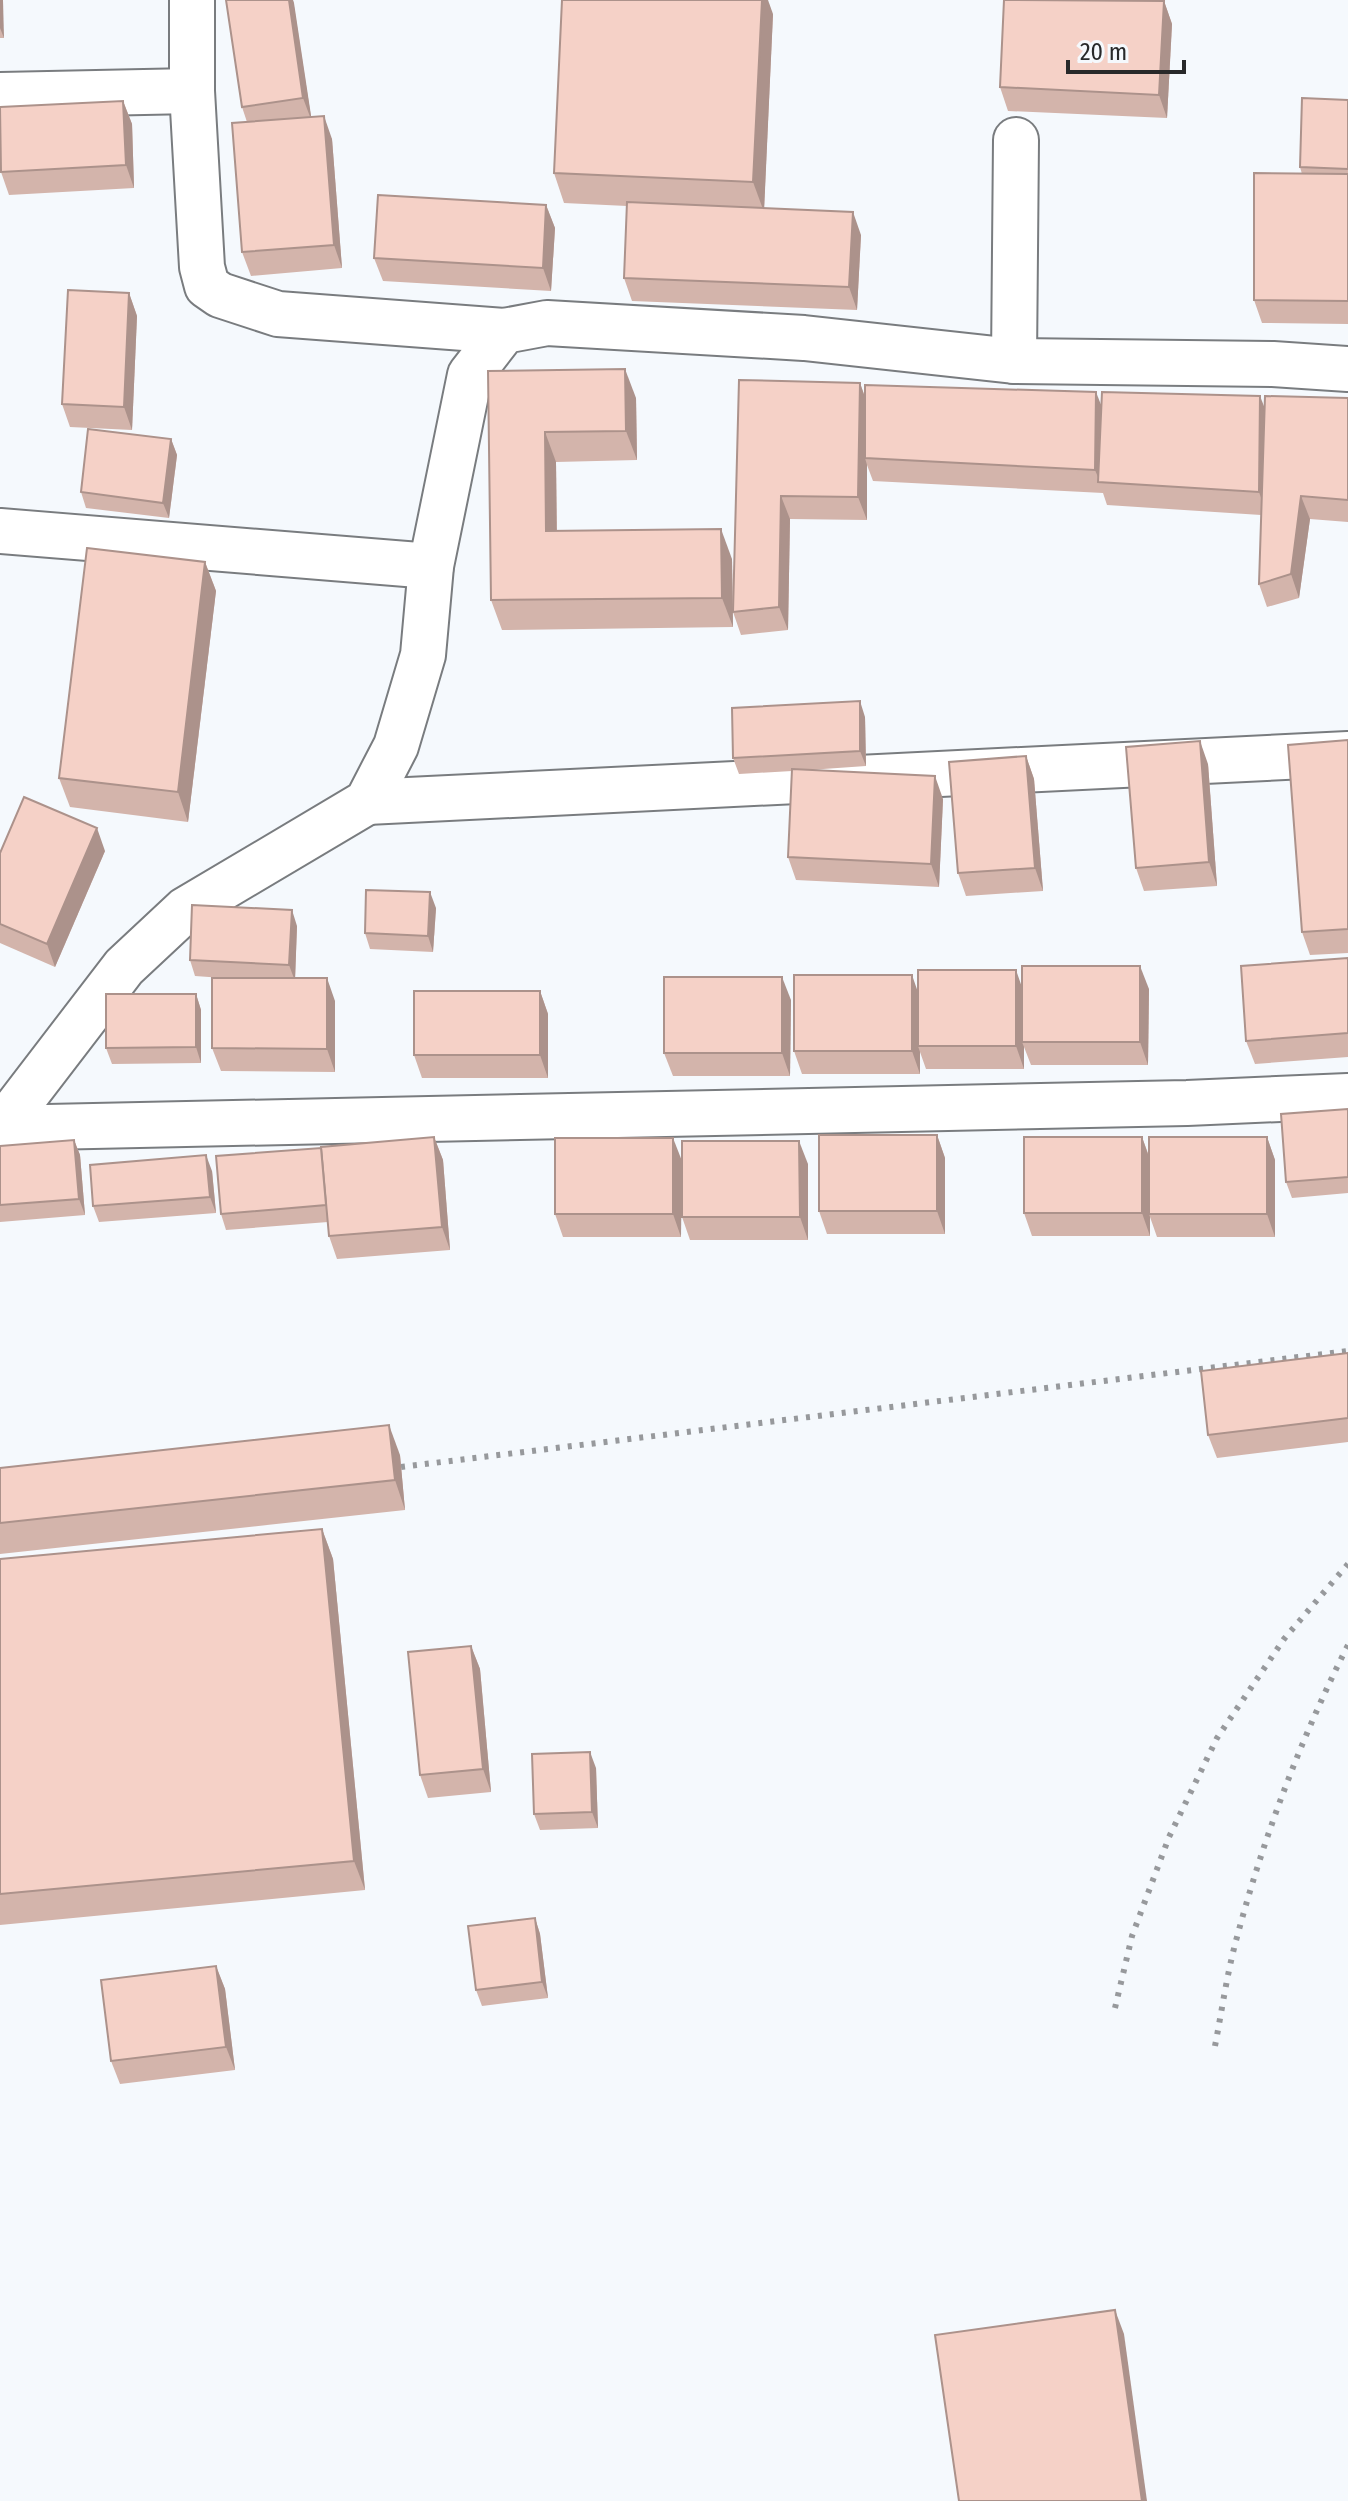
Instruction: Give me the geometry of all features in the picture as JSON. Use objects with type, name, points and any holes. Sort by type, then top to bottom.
[{"type":"street","points":[[192,0],[192,91],[202,267],[207,286],[220,295],[278,314],[504,331],[547,323],[804,338],[1014,361],[1273,364],[1348,369]]},
{"type":"street","points":[[0,95],[192,91]]},
{"type":"street","points":[[1014,361],[1016,140]]},
{"type":"street","points":[[367,802],[396,746],[423,655],[431,566],[470,375],[504,331]]},
{"type":"street","points":[[0,531],[431,566]]},
{"type":"street","points":[[0,1128],[124,967],[185,910],[367,802],[1348,754]]},
{"type":"street","points":[[0,1128],[1187,1103],[1348,1096]]},
{"type":"building","points":[[226,0],[289,0],[303,98],[242,107]]},
{"type":"building","points":[[562,0],[762,0],[753,182],[554,173]]},
{"type":"building","points":[[1004,0],[1164,1],[1159,95],[1000,87]]},
{"type":"building","points":[[1302,98],[1348,100],[1348,169],[1300,167]]},
{"type":"building","points":[[123,101],[126,165],[1,172],[0,107]]},
{"type":"building","points":[[324,116],[334,245],[242,252],[232,123]]},
{"type":"building","points":[[1254,173],[1348,174],[1348,301],[1254,300]]},
{"type":"building","points":[[378,195],[546,205],[543,268],[374,258]]},
{"type":"building","points":[[627,202],[853,212],[849,287],[624,278]]},
{"type":"building","points":[[68,290],[129,293],[124,407],[62,404]]},
{"type":"building","points":[[625,369],[626,431],[545,432],[546,531],[721,529],[722,598],[491,600],[488,371]]},
{"type":"building","points":[[739,380],[860,383],[858,497],[781,496],[779,607],[733,612]]},
{"type":"building","points":[[865,385],[1096,392],[1095,470],[865,458]]},
{"type":"building","points":[[1102,392],[1260,396],[1259,492],[1098,482]]},
{"type":"building","points":[[1265,396],[1348,398],[1348,500],[1301,496],[1291,574],[1259,584]]},
{"type":"building","points":[[88,429],[171,439],[163,503],[81,492]]},
{"type":"building","points":[[87,548],[205,562],[178,792],[59,778]]},
{"type":"building","points":[[860,701],[860,751],[733,758],[732,708]]},
{"type":"building","points":[[1348,740],[1348,929],[1302,932],[1288,745]]},
{"type":"building","points":[[1200,741],[1209,862],[1136,868],[1126,747]]},
{"type":"building","points":[[1026,756],[1035,868],[958,873],[949,762]]},
{"type":"building","points":[[792,769],[935,776],[931,864],[788,857]]},
{"type":"building","points":[[24,797],[97,828],[47,944],[0,924],[0,853]]},
{"type":"building","points":[[366,890],[430,892],[428,936],[365,933]]},
{"type":"building","points":[[192,905],[292,910],[289,965],[190,960]]},
{"type":"building","points":[[1348,958],[1348,1033],[1246,1041],[1241,966]]},
{"type":"building","points":[[1022,966],[1140,966],[1140,1042],[1022,1042]]},
{"type":"building","points":[[918,970],[1016,970],[1016,1046],[918,1046]]},
{"type":"building","points":[[794,975],[912,975],[912,1051],[794,1051]]},
{"type":"building","points":[[664,977],[782,977],[782,1053],[664,1053]]},
{"type":"building","points":[[212,978],[327,978],[327,1049],[212,1048]]},
{"type":"building","points":[[414,991],[540,991],[540,1055],[414,1055]]},
{"type":"building","points":[[106,994],[196,994],[196,1047],[106,1048]]},
{"type":"building","points":[[1348,1109],[1348,1177],[1286,1182],[1281,1114]]},
{"type":"building","points":[[819,1135],[937,1135],[937,1211],[819,1211]]},
{"type":"building","points":[[434,1137],[442,1227],[329,1236],[321,1147]]},
{"type":"building","points":[[1024,1137],[1142,1137],[1142,1213],[1024,1213]]},
{"type":"building","points":[[1149,1137],[1267,1137],[1267,1214],[1149,1214]]},
{"type":"building","points":[[555,1138],[673,1138],[673,1214],[555,1214]]},
{"type":"building","points":[[74,1140],[79,1199],[0,1205],[0,1146]]},
{"type":"building","points":[[682,1141],[799,1141],[800,1217],[682,1217]]},
{"type":"building","points":[[321,1148],[326,1205],[221,1214],[216,1156]]},
{"type":"building","points":[[206,1155],[210,1197],[93,1206],[90,1165]]},
{"type":"building","points":[[1348,1353],[1348,1418],[1208,1435],[1201,1371]]},
{"type":"building","points":[[389,1425],[395,1480],[0,1523],[0,1468]]},
{"type":"building","points":[[322,1529],[354,1861],[0,1894],[0,1559]]},
{"type":"building","points":[[471,1646],[483,1769],[420,1775],[408,1652]]},
{"type":"building","points":[[590,1752],[592,1812],[534,1814],[532,1754]]},
{"type":"building","points":[[535,1918],[542,1982],[476,1990],[468,1926]]},
{"type":"building","points":[[216,1966],[226,2047],[111,2061],[101,1980]]},
{"type":"building","points":[[1115,2310],[1142,2501],[959,2501],[935,2335]]},
{"type":"railway","points":[[401,1467],[1348,1351]]},
{"type":"railway","points":[[1115,2008],[1132,1936],[1169,1837],[1217,1738],[1284,1639],[1348,1564]]},
{"type":"railway","points":[[1215,2046],[1233,1951],[1259,1862],[1299,1752],[1348,1645]]}]
